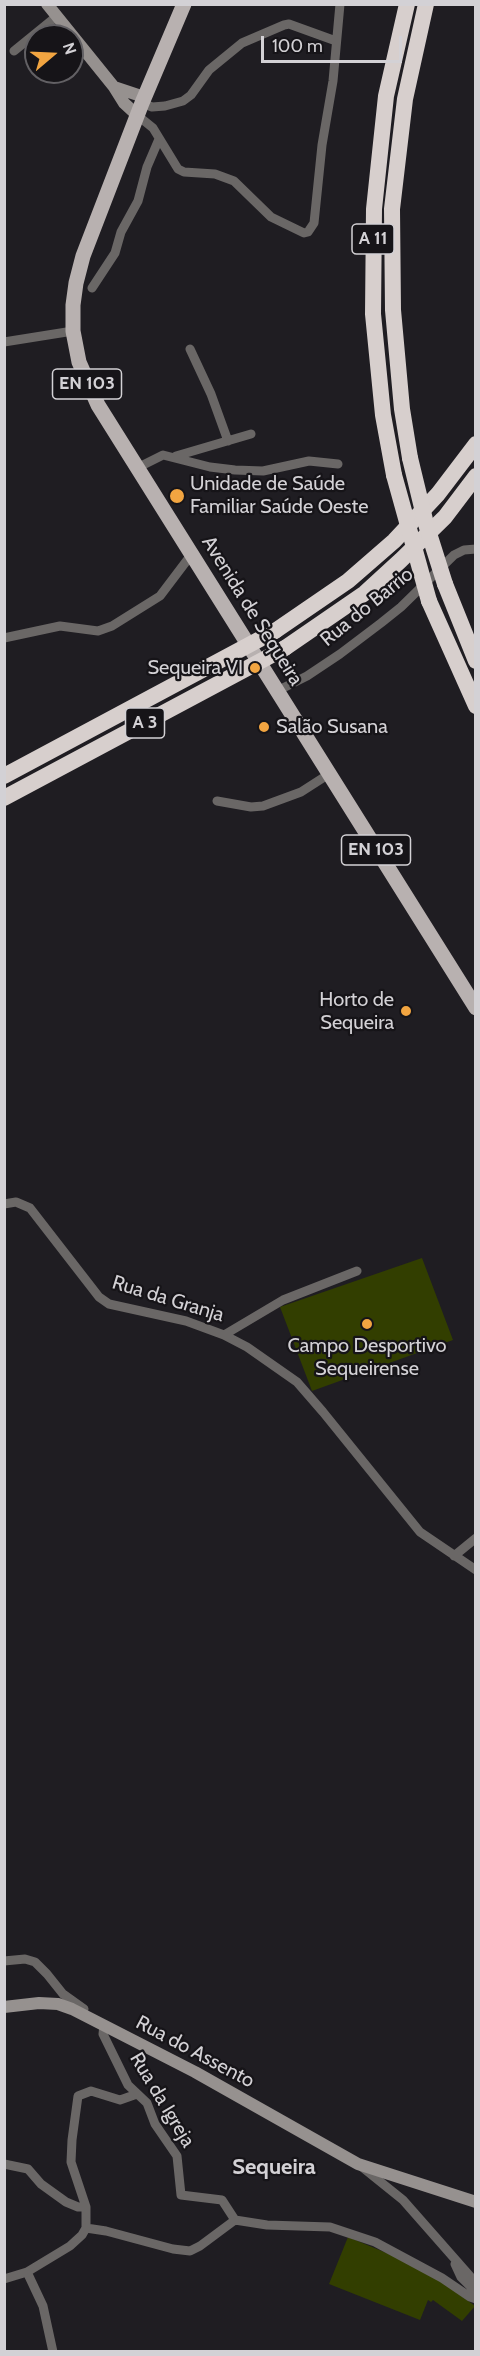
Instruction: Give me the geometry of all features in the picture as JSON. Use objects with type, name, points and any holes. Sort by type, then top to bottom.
[{"type":"highway","name":"A 11","points":[[407,4],[386,96],[374,209],[373,314],[383,415],[394,475],[429,601],[476,706]]},
{"type":"highway","name":"A 11","points":[[426,4],[405,99],[392,209],[393,310],[402,409],[410,458],[426,524],[445,584],[476,661]]},
{"type":"highway","name":"A 3","points":[[4,776],[275,631],[348,581],[394,541],[438,494],[476,444]]},
{"type":"highway","name":"A 3","points":[[4,798],[285,648],[379,580],[445,517],[476,476]]},
{"type":"main road","name":"EN 103","points":[[141,105],[184,4]]},
{"type":"main road","name":"Avenida de Sequeira","points":[[141,105],[83,256],[76,283],[73,332],[85,379],[98,405],[191,555],[476,1008]]},
{"type":"street","points":[[47,4],[114,87],[124,103],[152,107],[183,101],[191,95],[203,76],[242,43],[284,25],[289,24],[336,41]]},
{"type":"street","points":[[114,87],[141,105],[178,169],[184,172],[215,174],[234,181],[271,217],[304,233],[308,232],[314,224],[322,145],[333,81],[340,4]]},
{"type":"street","points":[[14,51],[57,16]]},
{"type":"street","points":[[92,288],[115,253],[121,232],[138,201],[147,166],[159,138]]},
{"type":"street","points":[[4,342],[73,332]]},
{"type":"street","points":[[190,349],[211,394],[228,441]]},
{"type":"street","points":[[176,456],[251,434]]},
{"type":"street","points":[[137,468],[163,455],[176,456],[210,467],[264,471],[309,461],[338,464]]},
{"type":"street","name":"Rua do Barrio","points":[[277,691],[307,676],[388,618],[454,555],[464,550],[476,549]]},
{"type":"street","points":[[4,638],[60,626],[98,630],[112,626],[160,596],[191,555]]},
{"type":"street","points":[[217,801],[251,807],[263,806],[301,792],[328,774]]},
{"type":"street","name":"Rua da Granja","points":[[4,1204],[16,1202],[30,1208],[99,1297],[109,1304],[186,1321],[224,1335],[247,1347],[297,1382],[420,1532],[476,1570]]},
{"type":"street","points":[[224,1335],[283,1300],[357,1271]]},
{"type":"street","points":[[454,1556],[476,1538]]},
{"type":"street","points":[[4,1961],[25,1959],[35,1962],[63,1994],[95,2016],[102,2024]]},
{"type":"street","name":"Rua do Assento","points":[[4,2007],[39,2003],[58,2004],[195,2072],[358,2164],[476,2202]]},
{"type":"street","name":"Rua da Igreja","points":[[102,2024],[103,2034],[129,2085],[147,2103],[155,2124],[177,2156],[182,2195],[222,2200],[235,2220]]},
{"type":"street","points":[[4,2279],[27,2272],[70,2246],[86,2228],[86,2207],[71,2162],[78,2096],[91,2091],[120,2100],[137,2094]]},
{"type":"street","points":[[4,2164],[28,2169],[41,2184],[66,2202],[78,2207],[86,2207]]},
{"type":"street","points":[[358,2164],[403,2200],[476,2283]]},
{"type":"street","points":[[403,2200],[400,2192],[405,2180]]},
{"type":"street","points":[[86,2228],[190,2251],[235,2220],[267,2225],[330,2227],[375,2242],[442,2278],[470,2298],[476,2299]]},
{"type":"street","points":[[454,2259],[460,2277],[476,2292]]},
{"type":"street","points":[[27,2272],[43,2306],[53,2352]]},
{"type":"green space","name":"Campo Desportivo Sequeirense","points":[[422,1258],[453,1340],[312,1391],[280,1307]]},
{"type":"green space","points":[[348,2237],[408,2262],[439,2279],[475,2306],[462,2321],[433,2300],[431,2302],[428,2300],[420,2320],[329,2284]]},
{"type":"place","name":"Unidade de Saúde Familiar Saúde Oeste","points":[[177,496]]},
{"type":"place","name":"Sequeira VI","points":[[255,668]]},
{"type":"place","name":"Salão Susana","points":[[264,727]]},
{"type":"place","name":"Horto de Sequeira","points":[[406,1011]]},
{"type":"place","name":"Campo Desportivo Sequeirense","points":[[367,1324]]},
{"type":"district","name":"Sequeira","points":[[274,2168]]}]
